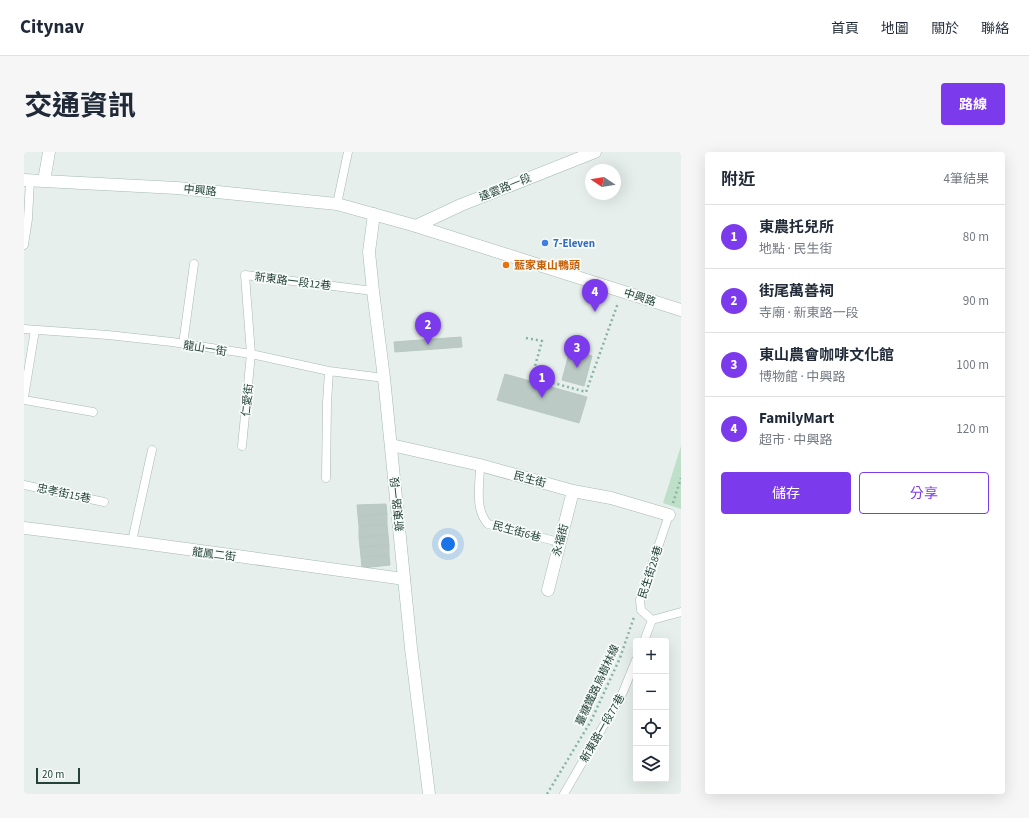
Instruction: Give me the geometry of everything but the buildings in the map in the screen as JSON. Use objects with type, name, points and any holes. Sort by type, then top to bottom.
[{"type":"street","points":[[44,181],[49,152]]},
{"type":"street","name":"達雲路一段","points":[[416,226],[461,205],[595,152]]},
{"type":"street","name":"中興路","points":[[27,180],[177,188],[337,204],[416,226],[681,310]]},
{"type":"street","name":"新東路一段","points":[[374,214],[369,252],[372,291],[384,378],[404,579],[428,794]]},
{"type":"street","name":"民生街","points":[[391,445],[480,465],[574,491],[611,498],[669,515]]},
{"type":"street","name":"永福街","points":[[548,590],[559,542],[574,491]]},
{"type":"street","name":"龍鳳二街","points":[[24,528],[132,541],[187,550],[404,579]]},
{"type":"lane","points":[[337,204],[348,152]]},
{"type":"lane","points":[[24,245],[27,180]]},
{"type":"lane","points":[[183,344],[194,264]]},
{"type":"lane","name":"新東路一段12巷","points":[[251,354],[245,275],[372,291]]},
{"type":"lane","name":"龍山一街","points":[[24,329],[108,334],[183,344],[251,354],[329,371],[384,378]]},
{"type":"lane","points":[[24,397],[36,330]]},
{"type":"lane","name":"仁愛街","points":[[242,446],[251,354]]},
{"type":"lane","points":[[326,478],[329,371]]},
{"type":"lane","points":[[24,400],[93,412]]},
{"type":"lane","points":[[132,541],[152,450]]},
{"type":"lane","name":"民生街6巷","points":[[480,465],[479,510],[482,518],[488,524],[559,542]]},
{"type":"lane","name":"忠孝街15巷","points":[[24,485],[104,502]]},
{"type":"lane","name":"民生街28巷","points":[[652,620],[641,610],[640,600],[669,515]]},
{"type":"lane","points":[[645,638],[652,620],[681,612]]},
{"type":"lane","name":"新東路一段77巷","points":[[564,794],[623,692],[633,667]]},
{"type":"path","points":[[526,338],[542,341],[532,377],[586,392],[622,291]]},
{"type":"path","points":[[669,515],[681,478]]},
{"type":"path","name":"臺糖鐵路烏樹林線","points":[[547,794],[591,721],[620,658],[640,600]]},
{"type":"green space","points":[[681,446],[681,509],[663,503]]},
{"type":"place","name":"7-Eleven","points":[[545,243]]},
{"type":"place","name":"藍家東山鴨頭","points":[[506,265]]},
{"type":"place","name":"FamilyMart","points":[[595,312]]},
{"type":"place","name":"街尾萬善祠","points":[[428,345]]},
{"type":"place","name":"東山農會咖啡文化館","points":[[577,368]]},
{"type":"place","name":"東農托兒所","points":[[542,398]]}]
